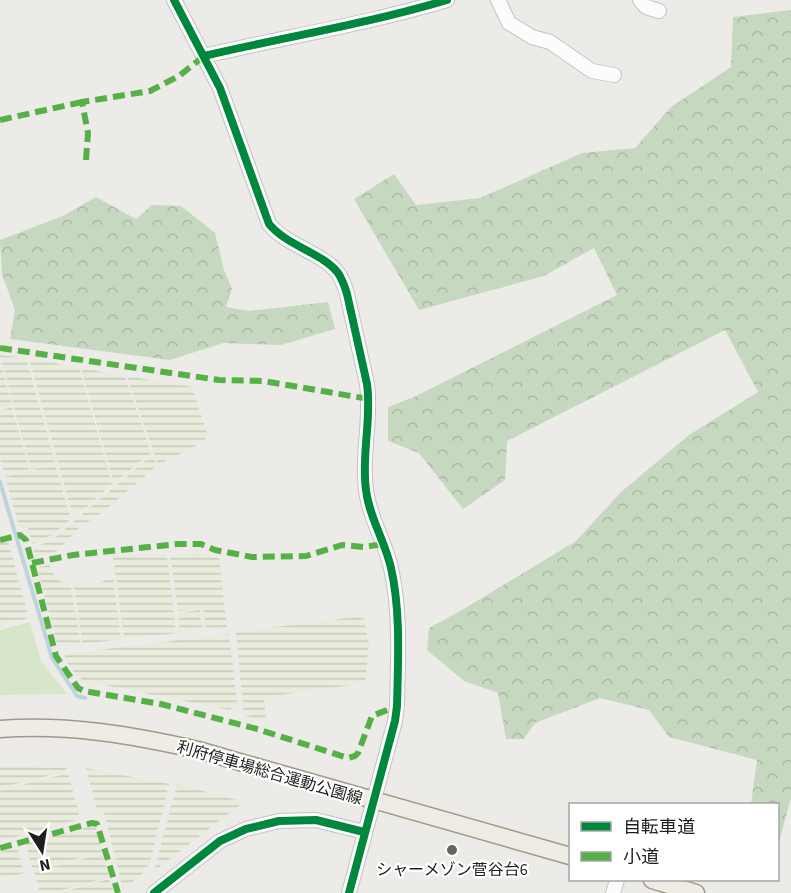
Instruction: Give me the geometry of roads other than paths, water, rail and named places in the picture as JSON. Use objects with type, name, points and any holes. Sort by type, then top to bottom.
[{"type":"main road","name":"利府停車場総合運動公園線","points":[[0,729],[65,728],[107,732],[198,750],[569,856]]},
{"type":"main road","points":[[658,881],[696,893]]},
{"type":"street","points":[[174,0],[223,95],[269,224],[285,239],[330,265],[337,272],[345,288],[369,399],[364,474],[366,491],[391,568],[396,622],[397,706],[349,893]]},
{"type":"street","points":[[204,56],[379,20],[447,0]]},
{"type":"street","points":[[498,0],[509,23],[532,37],[549,42],[592,71],[614,75]]},
{"type":"street","points":[[640,0],[646,7],[659,11]]},
{"type":"street","points":[[154,893],[219,841],[246,829],[279,821],[316,820],[364,832]]},
{"type":"waterway","points":[[0,482],[52,658],[77,696],[85,698]]},
{"type":"place","name":"シャーメゾン菅谷台6","points":[[452,850]]}]
